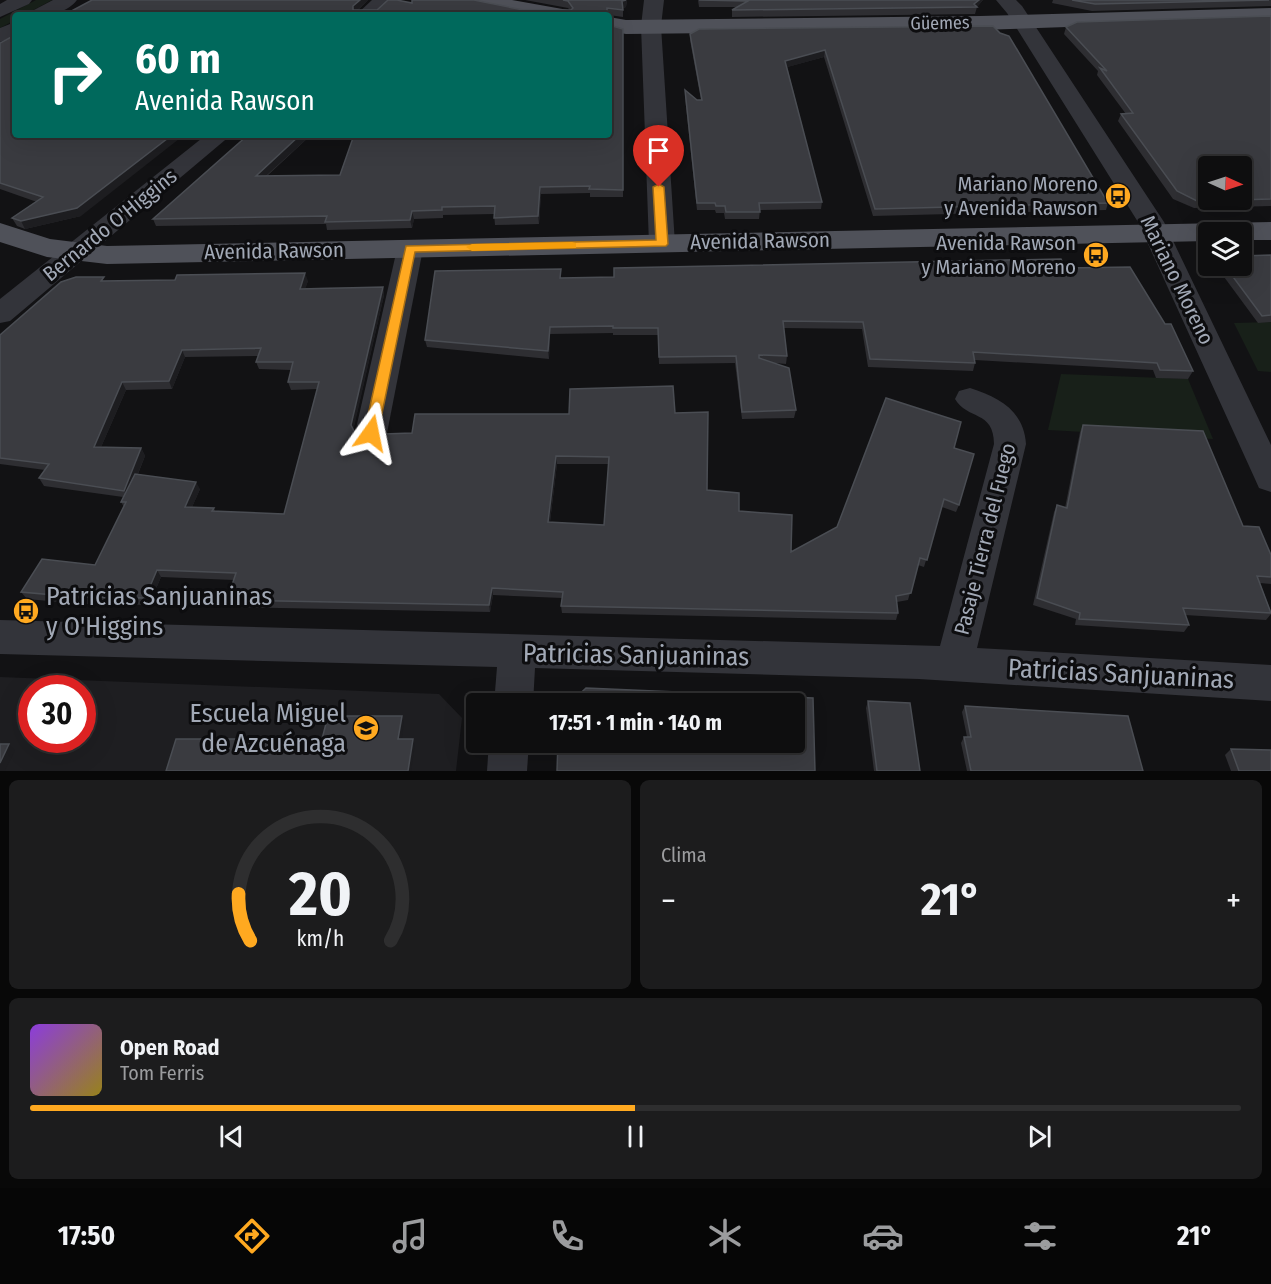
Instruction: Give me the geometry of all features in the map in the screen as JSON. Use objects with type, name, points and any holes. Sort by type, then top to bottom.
[{"type":"main road","points":[[476,0],[543,12]]},
{"type":"main road","name":"Güemes","points":[[612,25],[626,27],[1022,21],[1271,14]]},
{"type":"main road","name":"Avenida Rawson","points":[[0,232],[47,248],[106,255],[1271,231]]},
{"type":"street","points":[[0,11],[22,0]]},
{"type":"street","points":[[45,12],[67,0]]},
{"type":"street","points":[[370,12],[384,0]]},
{"type":"street","points":[[654,0],[651,26],[662,244]]},
{"type":"street","name":"Mariano Moreno","points":[[1006,0],[1022,21],[1156,233],[1271,479]]},
{"type":"street","name":"Bernardo O'Higgins","points":[[0,314],[216,138]]},
{"type":"street","points":[[371,433],[410,249]]},
{"type":"street","name":"Pasaje Tierra del Fuego","points":[[954,664],[1011,435],[1002,417],[993,409],[970,399]]},
{"type":"street","name":"Patricias Sanjuaninas","points":[[0,637],[954,664],[1271,683]]},
{"type":"street","points":[[514,693],[517,652]]},
{"type":"street","points":[[507,771],[508,753]]},
{"type":"shaded area","points":[[36,0],[52,0],[30,12],[13,12]]},
{"type":"shaded area","points":[[12,13],[12,22],[0,28],[0,19]]},
{"type":"shaded area","points":[[1271,322],[1271,372],[1258,371],[1234,323]]},
{"type":"shaded area","points":[[1061,374],[1188,379],[1213,439],[1048,430]]},
{"type":"shaded area","points":[[0,677],[18,678],[18,753],[96,753],[96,681],[439,694],[462,718],[456,771],[0,771]]},
{"type":"building","points":[[92,0],[360,0],[353,6],[353,10],[377,10],[388,0],[412,3],[412,0],[474,0],[523,10],[571,10],[573,8],[568,1],[563,0],[626,0],[622,1],[623,10],[607,8],[607,12],[70,12]]},
{"type":"building","points":[[699,0],[979,0],[974,4],[977,7],[732,10],[748,1]]},
{"type":"building","points":[[1072,0],[1269,0],[1095,4]]},
{"type":"building","points":[[1271,16],[1271,199],[1252,200],[1252,156],[1198,156],[1198,201],[1177,191],[1121,114],[1133,113],[1100,68],[1107,71],[1066,27],[1077,22]]},
{"type":"building","points":[[612,26],[623,29],[623,190],[589,189],[590,186],[540,187],[538,216],[494,218],[495,206],[442,207],[442,210],[412,211],[410,220],[325,222],[327,216],[153,219],[245,138],[297,138],[256,176],[340,175],[353,138],[612,138]]},
{"type":"building","points":[[993,26],[1000,33],[1009,36],[1108,203],[875,209],[825,50],[785,61],[822,202],[759,203],[760,212],[726,212],[725,206],[716,206],[715,203],[697,203],[685,90],[697,100],[702,100],[690,34],[699,29]]},
{"type":"building","points":[[12,37],[12,138],[168,138],[77,208],[21,221],[12,218],[43,197],[0,183],[0,43]]},
{"type":"building","points":[[1271,255],[1271,315],[1262,316],[1232,276],[1252,276],[1252,256]]},
{"type":"building","points":[[1061,259],[1066,268],[1130,267],[1165,324],[1171,324],[1193,371],[1160,370],[1157,363],[973,352],[975,363],[870,359],[863,322],[783,321],[787,356],[759,355],[759,358],[789,368],[796,410],[742,412],[736,356],[659,357],[658,328],[550,327],[548,351],[425,340],[435,271],[561,269],[560,278],[614,277],[614,268]]},
{"type":"building","points":[[305,273],[300,289],[383,287],[351,425],[356,435],[368,440],[383,434],[412,433],[415,414],[569,414],[570,389],[673,386],[675,413],[708,412],[707,490],[739,493],[739,511],[792,515],[791,552],[837,527],[886,398],[961,422],[954,448],[974,454],[959,505],[944,499],[927,560],[920,558],[911,593],[896,596],[898,613],[561,606],[563,592],[492,588],[489,605],[227,600],[236,573],[157,570],[145,598],[77,597],[21,592],[42,559],[95,565],[126,502],[121,502],[135,474],[196,482],[185,507],[214,508],[212,511],[284,514],[319,382],[288,382],[293,362],[256,362],[261,348],[182,350],[169,381],[122,382],[94,447],[141,448],[124,491],[39,478],[49,464],[0,458],[0,335],[61,282],[76,277],[104,277],[101,281],[175,280],[177,275]],"holes":[[[556,456],[609,457],[604,525],[548,522]]]},
{"type":"building","points":[[1083,425],[1203,431],[1243,526],[1259,527],[1271,555],[1271,577],[1257,576],[1271,613],[1183,608],[1189,625],[1079,619],[1080,613],[1037,598],[1057,505],[1067,508]]},
{"type":"building","points":[[586,688],[700,693],[581,693]]},
{"type":"building","points":[[805,698],[813,698],[815,771],[557,771],[558,753],[805,753]]},
{"type":"building","points":[[868,701],[910,703],[920,771],[877,771]]},
{"type":"building","points":[[965,706],[1128,716],[1143,771],[971,771],[964,737],[971,737]]},
{"type":"building","points":[[328,716],[402,716],[398,739],[413,739],[408,771],[166,771],[176,739],[322,739]]},
{"type":"building","points":[[0,744],[9,744],[0,763]]},
{"type":"building","points":[[1231,749],[1271,750],[1271,771],[1239,771]]},
{"type":"slow traffic","points":[[472,247],[572,245]]},
{"type":"place","name":"Mariano Moreno y Avenida Rawson","points":[[1118,196]]},
{"type":"place","name":"Avenida Rawson y Mariano Moreno","points":[[1096,255]]},
{"type":"place","name":"Patricias Sanjuaninas y O'Higgins","points":[[26,611]]},
{"type":"place","name":"Escuela Miguel de Azcuénaga","points":[[366,728]]},
{"type":"route","points":[[371,433],[410,249],[662,244],[659,187]]}]
